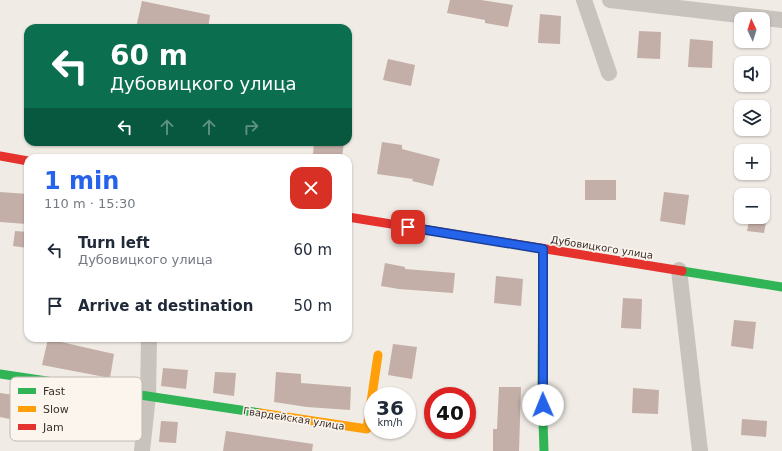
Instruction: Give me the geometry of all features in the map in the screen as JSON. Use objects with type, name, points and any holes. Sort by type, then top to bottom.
[{"type":"street","points":[[584,0],[609,73]]},
{"type":"street","points":[[610,0],[782,20]]},
{"type":"street","points":[[0,156],[24,160]]},
{"type":"street","name":"Дубовицкого улица","points":[[352,218],[782,287]]},
{"type":"street","points":[[543,249],[542,390],[544,451]]},
{"type":"street","points":[[679,270],[700,451]]},
{"type":"street","points":[[142,451],[148,396],[149,342]]},
{"type":"street","name":"Гвардейская улица","points":[[142,395],[367,429],[378,355]]},
{"type":"street","name":"Гвардейская улица","points":[[0,374],[20,377]]},
{"type":"building","points":[[450,0],[481,0],[513,5],[508,27],[485,23],[485,20],[447,13]]},
{"type":"building","points":[[142,1],[210,15],[209,24],[137,24]]},
{"type":"building","points":[[540,14],[561,16],[560,44],[538,43]]},
{"type":"building","points":[[639,31],[661,32],[660,59],[637,58]]},
{"type":"building","points":[[690,39],[713,41],[712,68],[688,67]]},
{"type":"building","points":[[388,59],[415,65],[411,86],[383,80]]},
{"type":"building","points":[[382,142],[402,145],[402,149],[440,159],[433,186],[412,181],[413,179],[377,174]]},
{"type":"building","points":[[314,146],[344,146],[342,154],[313,154]]},
{"type":"building","points":[[585,180],[616,180],[616,200],[585,200]]},
{"type":"building","points":[[0,192],[24,194],[24,224],[0,222]]},
{"type":"building","points":[[664,192],[689,195],[685,225],[660,221]]},
{"type":"building","points":[[748,224],[766,224],[764,233],[747,231]]},
{"type":"building","points":[[15,231],[24,232],[24,247],[13,246]]},
{"type":"building","points":[[385,263],[405,267],[405,269],[455,273],[453,293],[399,289],[381,286]]},
{"type":"building","points":[[496,276],[523,279],[521,306],[494,303]]},
{"type":"building","points":[[623,298],[642,299],[641,329],[621,328]]},
{"type":"building","points":[[734,320],[756,322],[753,349],[731,346]]},
{"type":"building","points":[[47,342],[61,342],[114,354],[110,377],[42,365]]},
{"type":"building","points":[[393,344],[417,347],[412,379],[388,375]]},
{"type":"building","points":[[163,368],[188,370],[186,389],[161,386]]},
{"type":"building","points":[[215,372],[236,373],[234,396],[213,393]]},
{"type":"building","points":[[276,372],[301,374],[301,383],[351,387],[350,410],[307,407],[274,402]]},
{"type":"building","points":[[499,387],[521,387],[519,451],[493,451],[493,429],[497,429]]},
{"type":"building","points":[[633,388],[659,390],[658,414],[632,413]]},
{"type":"building","points":[[0,393],[10,394],[10,419],[0,417]]},
{"type":"building","points":[[742,419],[767,421],[766,437],[741,435]]},
{"type":"building","points":[[161,421],[178,422],[176,443],[159,442]]},
{"type":"building","points":[[226,431],[313,444],[312,451],[223,451]]},
{"type":"traffic: fast","points":[[543,249],[542,390],[544,451]]},
{"type":"traffic: fast","points":[[682,271],[782,287]]},
{"type":"traffic: fast","points":[[0,374],[20,377]]},
{"type":"traffic: fast","points":[[142,395],[260,413]]},
{"type":"traffic: slow","points":[[260,413],[367,429],[378,355]]},
{"type":"traffic: jam","points":[[0,156],[24,160]]},
{"type":"traffic: jam","points":[[352,218],[682,271]]},
{"type":"route","points":[[408,227],[543,249],[543,405]]}]
